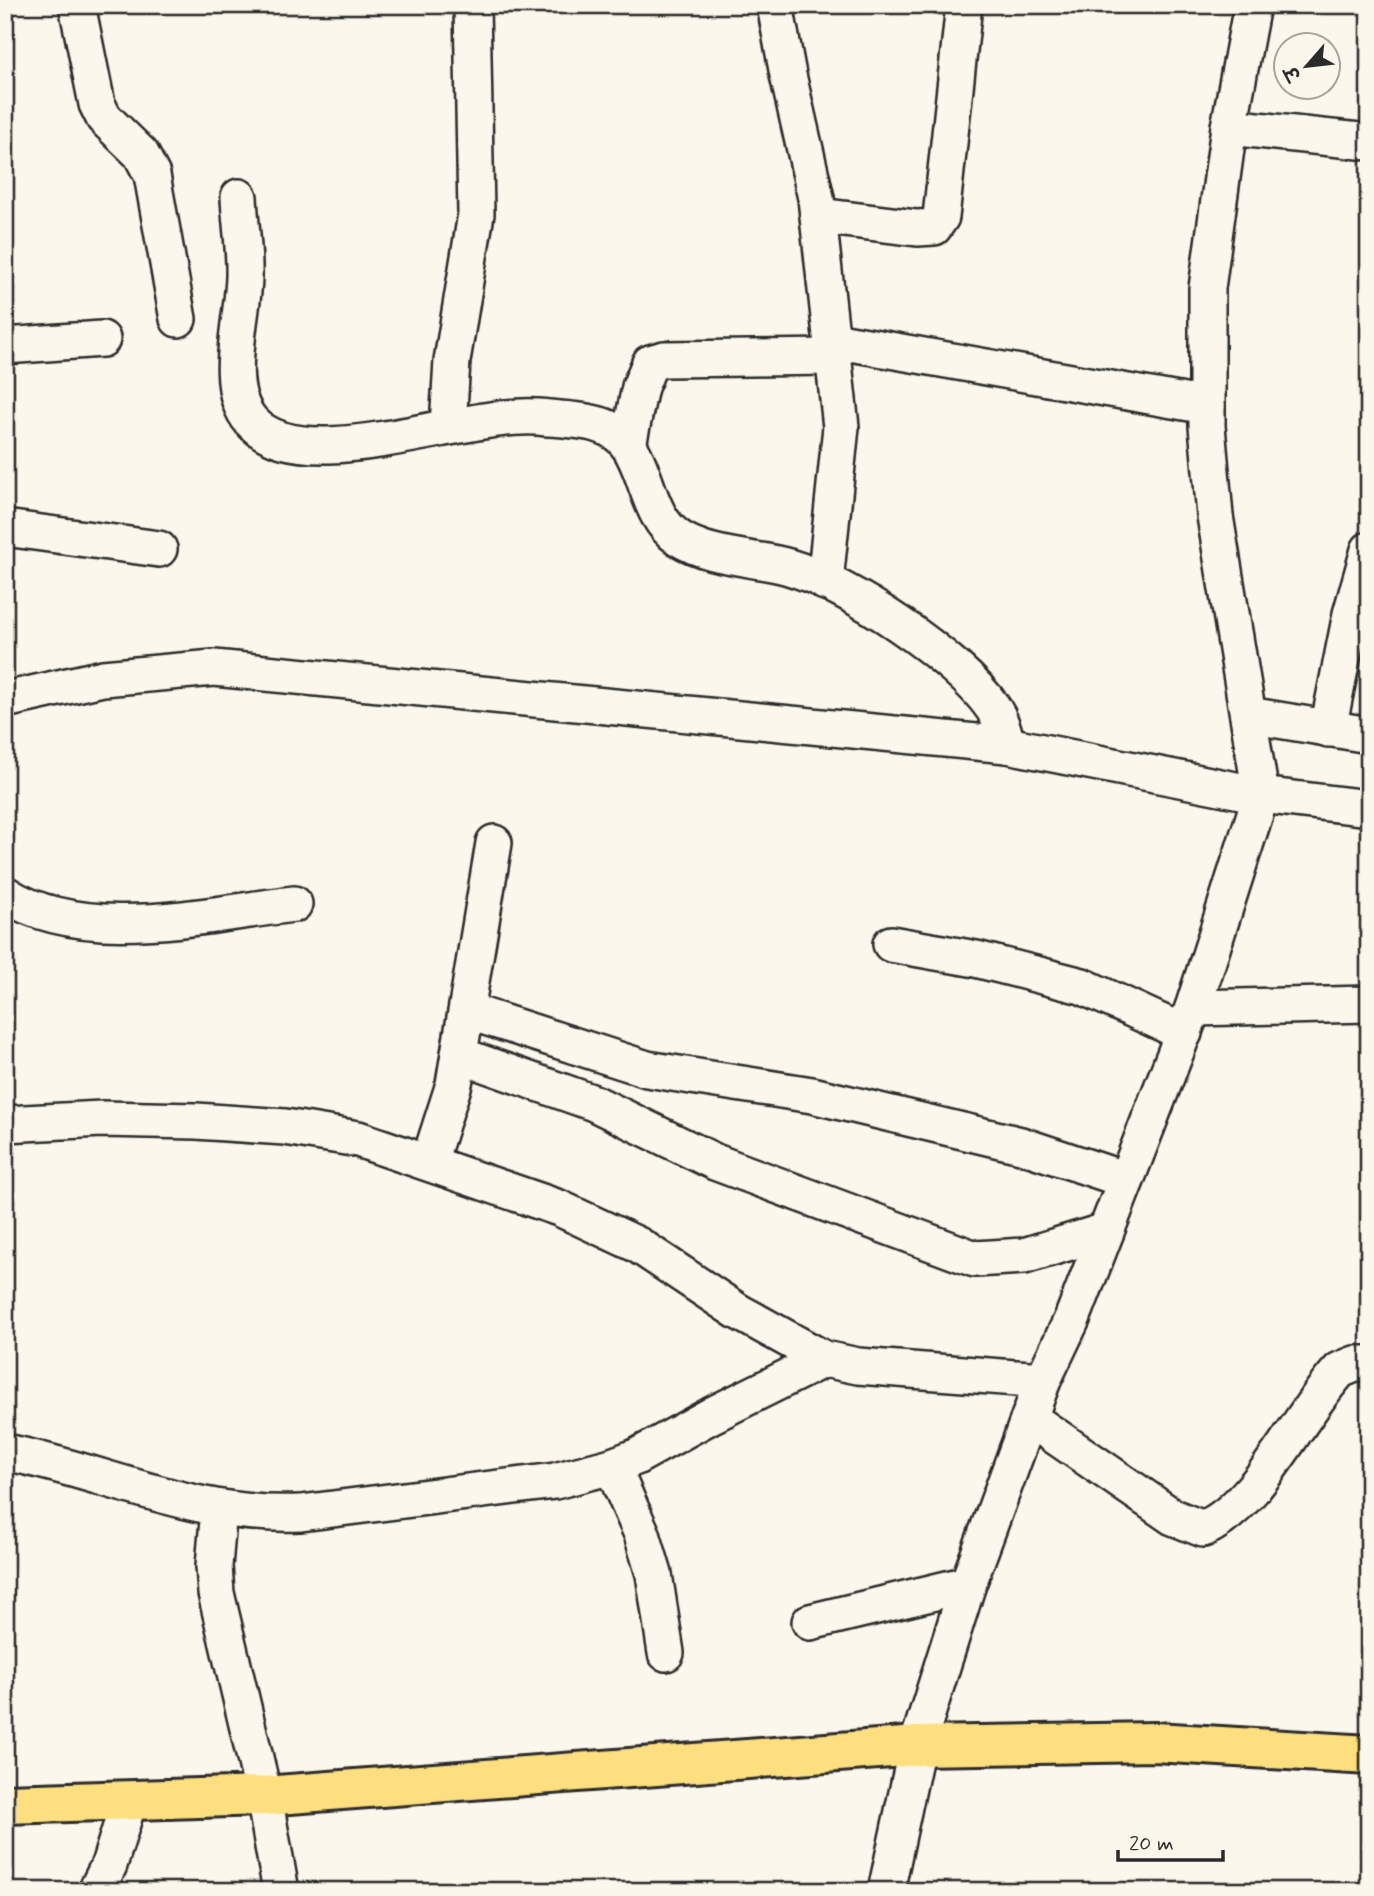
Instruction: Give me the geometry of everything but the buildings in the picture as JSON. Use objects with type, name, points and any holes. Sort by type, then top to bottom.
[{"type":"main road","points":[[5,1804],[264,1796],[917,1746],[1155,1742],[1369,1755]]},
{"type":"street","points":[[77,5],[97,104],[104,118],[141,154],[152,175],[178,319]]},
{"type":"street","points":[[447,426],[452,361],[476,214],[472,5]]},
{"type":"street","points":[[775,5],[819,216],[841,427],[825,582]]},
{"type":"street","points":[[819,216],[917,228],[934,227],[941,217],[964,5]]},
{"type":"street","points":[[886,1891],[917,1746],[968,1584],[1043,1380],[1106,1231],[1188,1021],[1261,795],[1215,516],[1207,406],[1207,288],[1229,127],[1252,5]]},
{"type":"street","points":[[1229,127],[1369,142]]},
{"type":"street","points":[[239,197],[244,275],[234,376],[237,396],[250,420],[275,438],[322,447],[502,416],[536,417],[600,425],[616,433],[628,445],[653,507],[664,526],[694,546],[790,567],[825,582],[912,632],[972,683],[1003,726],[1007,745]]},
{"type":"street","points":[[5,346],[102,339]]},
{"type":"street","points":[[628,445],[640,387],[650,363],[664,359],[834,348],[1207,406]]},
{"type":"street","points":[[5,528],[159,549]]},
{"type":"street","points":[[1328,729],[1351,614],[1369,550]]},
{"type":"street","points":[[5,701],[103,678],[214,668],[1007,745],[1261,795],[1369,808]]},
{"type":"street","points":[[1248,715],[1369,735]]},
{"type":"street","points":[[429,1162],[459,1055],[494,844]]},
{"type":"street","points":[[5,894],[26,908],[55,916],[103,922],[155,920],[295,904]]},
{"type":"street","points":[[891,944],[976,959],[1082,986],[1188,1021],[1369,1004]]},
{"type":"street","points":[[467,1011],[647,1069],[812,1095],[1021,1145],[1126,1180]]},
{"type":"street","points":[[459,1055],[594,1103],[715,1162],[975,1259],[1024,1256],[1106,1231]]},
{"type":"street","points":[[5,1124],[102,1119],[285,1127],[358,1139],[559,1208],[638,1245],[737,1311],[824,1359],[858,1366],[1043,1380]]},
{"type":"street","points":[[5,1452],[67,1465],[110,1482],[219,1509],[260,1515],[301,1513],[555,1481],[612,1466],[636,1457],[712,1415],[824,1359]]},
{"type":"street","points":[[1029,1418],[1173,1517],[1203,1530],[1221,1522],[1246,1497],[1340,1370],[1355,1364],[1369,1364]]},
{"type":"street","points":[[612,1466],[642,1534],[654,1574],[666,1653]]},
{"type":"street","points":[[219,1509],[214,1566],[216,1593],[264,1796],[281,1891]]},
{"type":"street","points":[[810,1622],[968,1584]]},
{"type":"street","points":[[96,1891],[109,1865],[129,1801]]}]
